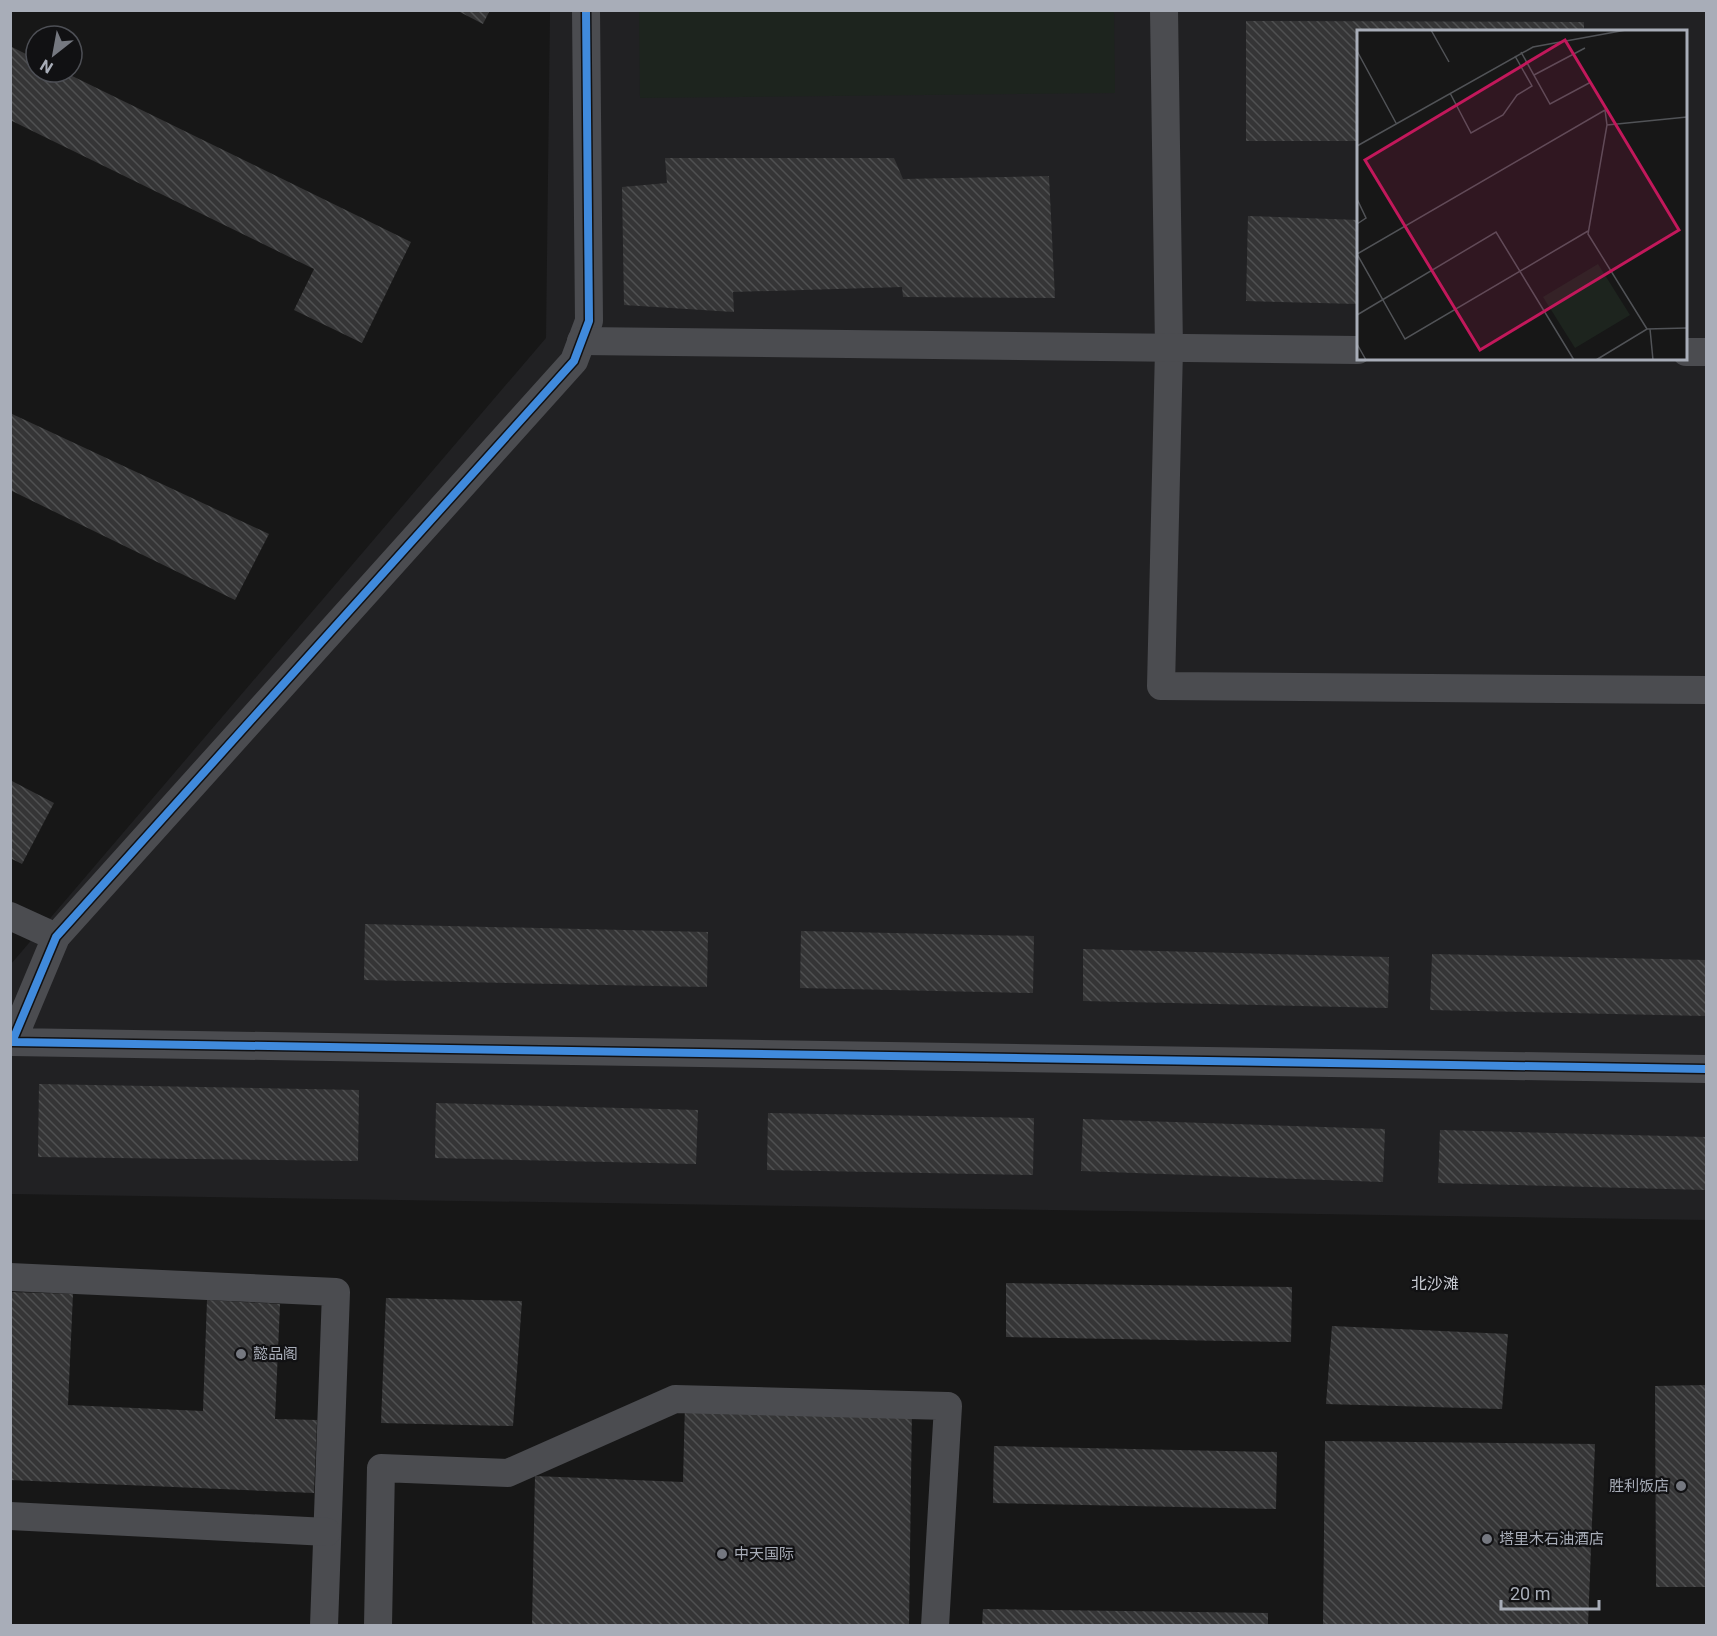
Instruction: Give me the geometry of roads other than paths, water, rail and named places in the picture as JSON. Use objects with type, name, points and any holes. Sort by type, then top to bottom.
[{"type":"street","points":[[586,10],[589,321],[574,362],[56,937],[12,1042],[1707,1069]]},
{"type":"street","points":[[1164,10],[1169,348],[1161,686],[1707,690]]},
{"type":"street","points":[[581,341],[1357,350]]},
{"type":"street","points":[[1687,352],[1707,352]]},
{"type":"street","points":[[10,916],[56,937]]},
{"type":"street","points":[[10,1277],[336,1292],[324,1626]]},
{"type":"street","points":[[378,1626],[381,1468],[508,1473],[675,1399],[948,1406],[935,1626]]},
{"type":"street","points":[[10,1516],[327,1532]]},
{"type":"place","name":"懿品阁","points":[[241,1354]]},
{"type":"place","name":"胜利饭店","points":[[1681,1486]]},
{"type":"place","name":"塔里木石油酒店","points":[[1487,1539]]},
{"type":"place","name":"中天国际","points":[[722,1554]]},
{"type":"district","name":"北沙滩","points":[[1435,1283]]}]
